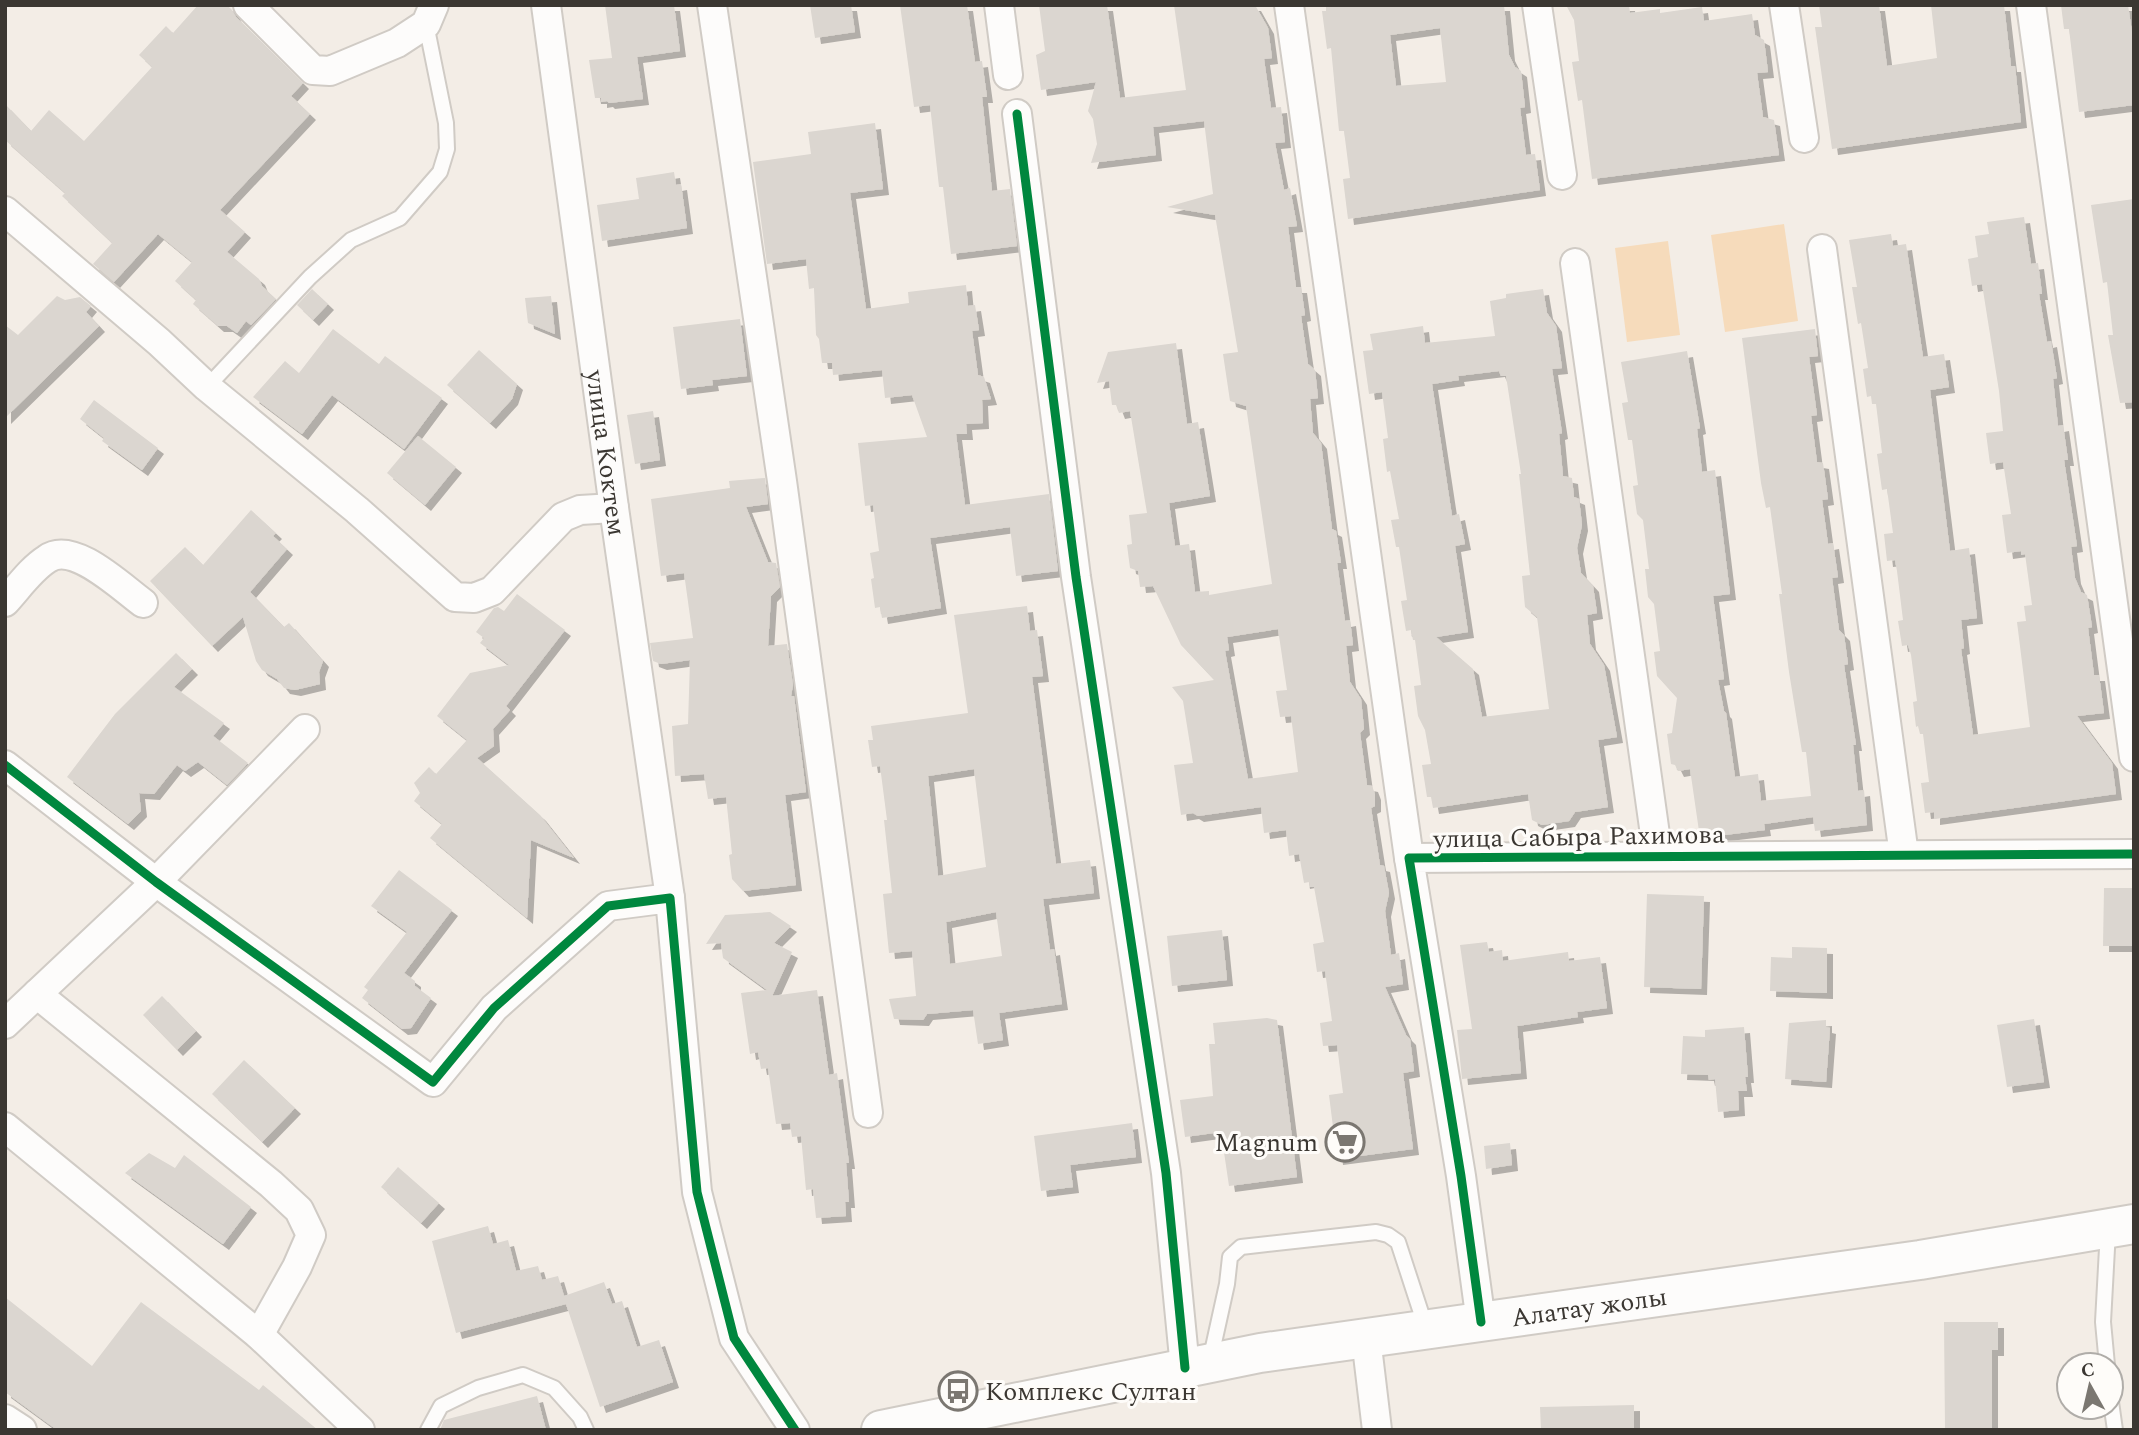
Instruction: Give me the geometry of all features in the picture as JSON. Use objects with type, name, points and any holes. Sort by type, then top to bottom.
[{"type":"main road","name":"Алатау жолы","points":[[881,1430],[1260,1353],[1920,1260],[2121,1226]]},
{"type":"street","points":[[248,5],[313,69],[330,71],[397,43],[430,14]]},
{"type":"street","name":"улица Коктем","points":[[546,5],[670,898],[697,1192],[734,1338],[794,1430]]},
{"type":"street","points":[[712,5],[782,481],[868,1112]]},
{"type":"street","points":[[999,5],[1008,75]]},
{"type":"street","points":[[1289,5],[1409,859]]},
{"type":"street","points":[[1537,5],[1562,175]]},
{"type":"street","points":[[1784,5],[1804,138]]},
{"type":"street","points":[[2031,5],[2134,757]]},
{"type":"street","points":[[1017,114],[1076,577],[1197,1365]]},
{"type":"street","points":[[5,211],[159,342],[207,387],[358,510],[455,597],[474,598],[492,591],[563,517],[580,510],[614,508]]},
{"type":"street","points":[[1822,249],[1904,855]]},
{"type":"street","points":[[1575,263],[1658,856]]},
{"type":"street","points":[[5,601],[47,558],[63,552],[79,557],[143,603]]},
{"type":"street","points":[[5,1024],[156,882],[305,729]]},
{"type":"street","points":[[5,765],[156,882],[433,1082],[494,1008],[608,906],[670,898]]},
{"type":"street","name":"улица Сабыра Рахимова","points":[[1480,1322],[1461,1176],[1409,859],[2134,854]]},
{"type":"street","points":[[37,994],[271,1184],[299,1210],[311,1235],[297,1267],[259,1335]]},
{"type":"street","points":[[5,1127],[259,1335],[360,1430]]},
{"type":"street","points":[[1366,1338],[1377,1430]]},
{"type":"street","points":[[5,1419],[22,1430]]},
{"type":"lane","points":[[207,387],[310,277],[351,240],[400,218],[440,172],[447,149],[446,123],[430,14]]},
{"type":"lane","points":[[2106,1351],[2103,1322],[2121,1226]]},
{"type":"lane","points":[[1197,1365],[1227,1284],[1230,1257],[1241,1247],[1376,1232],[1388,1235],[1398,1242],[1426,1329]]},
{"type":"lane","points":[[428,1430],[441,1406],[478,1388],[523,1375],[554,1388],[580,1417],[586,1430]]},
{"type":"shaded area","points":[[1784,224],[1798,321],[1725,332],[1711,235]]},
{"type":"shaded area","points":[[1668,241],[1680,335],[1627,342],[1615,248]]},
{"type":"building","points":[[198,5],[227,5],[303,83],[291,96],[310,114],[220,210],[245,232],[227,252],[259,279],[262,286],[276,299],[251,325],[246,321],[237,333],[227,326],[218,326],[193,304],[196,300],[175,281],[192,262],[158,234],[114,282],[93,264],[112,243],[62,196],[65,193],[5,140],[5,104],[31,131],[49,110],[84,141],[152,67],[139,55],[166,26],[173,33]]},
{"type":"building","points":[[605,5],[674,5],[680,51],[637,57],[643,99],[609,103],[595,98],[589,60],[612,58]]},
{"type":"building","points":[[810,5],[851,5],[855,32],[815,38]]},
{"type":"building","points":[[900,5],[967,5],[975,62],[982,61],[987,97],[982,97],[992,191],[1010,189],[1017,246],[951,254],[943,187],[939,187],[930,105],[914,107]]},
{"type":"building","points":[[1039,5],[1107,5],[1120,98],[1186,90],[1174,5],[1255,5],[1268,28],[1272,58],[1264,59],[1271,108],[1281,107],[1285,142],[1275,143],[1284,190],[1290,188],[1297,226],[1288,227],[1296,287],[1301,287],[1305,315],[1301,316],[1308,364],[1315,370],[1318,398],[1310,399],[1313,433],[1321,443],[1332,529],[1336,531],[1341,563],[1337,563],[1345,621],[1350,620],[1353,645],[1346,646],[1350,682],[1361,699],[1364,729],[1360,733],[1367,785],[1372,786],[1375,794],[1375,806],[1371,808],[1380,865],[1384,866],[1389,893],[1385,911],[1391,955],[1399,953],[1403,984],[1385,987],[1410,1039],[1414,1071],[1403,1073],[1413,1149],[1337,1159],[1329,1095],[1343,1093],[1337,1045],[1323,1046],[1320,1023],[1332,1021],[1325,971],[1317,972],[1313,944],[1324,942],[1314,887],[1310,887],[1309,882],[1304,883],[1299,854],[1289,856],[1286,830],[1264,833],[1261,807],[1198,816],[1193,813],[1181,815],[1174,765],[1193,763],[1183,701],[1172,687],[1214,680],[1181,645],[1153,586],[1140,587],[1138,571],[1130,568],[1127,545],[1132,544],[1129,515],[1147,513],[1130,411],[1119,413],[1116,405],[1112,405],[1109,381],[1097,383],[1108,352],[1176,343],[1187,424],[1198,422],[1210,496],[1169,503],[1175,546],[1189,544],[1195,592],[1209,591],[1209,595],[1272,584],[1246,406],[1230,401],[1223,354],[1238,352],[1215,215],[1167,207],[1213,194],[1204,121],[1153,127],[1156,155],[1091,163],[1097,144],[1093,119],[1088,111],[1096,82],[1041,90],[1036,55],[1045,51]],"holes":[[[1278,629],[1287,690],[1276,691],[1280,717],[1291,716],[1298,772],[1248,779],[1225,651],[1229,650],[1227,637]]]},
{"type":"building","points":[[1326,5],[1504,5],[1509,55],[1515,67],[1521,71],[1525,107],[1520,108],[1526,155],[1535,154],[1540,190],[1348,219],[1343,179],[1350,178],[1344,131],[1339,131],[1331,48],[1327,49],[1322,11],[1326,11]],"holes":[[[1440,28],[1446,82],[1396,86],[1390,35]]]},
{"type":"building","points":[[1566,5],[1629,5],[1630,13],[1660,9],[1660,13],[1702,7],[1704,21],[1752,14],[1755,35],[1764,40],[1768,72],[1757,73],[1763,117],[1774,120],[1779,155],[1592,179],[1582,100],[1578,101],[1572,62],[1579,61],[1574,20]]},
{"type":"building","points":[[1819,5],[1879,5],[1887,66],[1937,58],[1931,5],[2004,5],[2011,66],[2015,66],[2021,122],[1832,149],[1815,27],[1822,27]]},
{"type":"building","points":[[2061,5],[2128,5],[2134,46],[2134,105],[2079,112],[2069,29],[2064,29]]},
{"type":"building","points":[[875,123],[883,189],[850,193],[866,309],[909,303],[908,292],[966,285],[968,306],[975,305],[979,330],[972,331],[978,375],[984,377],[991,399],[982,400],[983,423],[966,424],[967,434],[956,434],[965,505],[1049,494],[1058,571],[1016,576],[1010,527],[930,538],[941,608],[882,618],[880,607],[875,608],[871,579],[874,578],[870,553],[879,551],[873,505],[865,506],[858,443],[927,437],[912,395],[885,398],[882,370],[833,375],[832,363],[822,363],[816,335],[814,288],[809,289],[806,259],[767,264],[753,162],[811,154],[808,132]]},
{"type":"building","points":[[674,172],[676,185],[681,184],[687,228],[602,241],[597,205],[639,199],[636,178]]},
{"type":"building","points":[[2134,199],[2134,402],[2120,403],[2108,335],[2113,335],[2107,282],[2103,283],[2091,205]]},
{"type":"building","points":[[2024,217],[2031,264],[2038,263],[2042,294],[2039,294],[2047,342],[2051,341],[2057,378],[2053,379],[2058,426],[2063,425],[2068,460],[2064,460],[2077,546],[2071,547],[2075,578],[2081,592],[2087,595],[2092,627],[2088,628],[2094,675],[2099,675],[2104,713],[2077,716],[2112,763],[2116,794],[1934,819],[1934,812],[1925,813],[1921,783],[1929,782],[1923,734],[1920,734],[1918,726],[1916,727],[1913,702],[1917,701],[1911,655],[1908,645],[1902,646],[1898,621],[1903,620],[1895,560],[1887,561],[1884,534],[1893,533],[1887,489],[1882,490],[1877,454],[1882,453],[1876,404],[1872,404],[1871,396],[1867,397],[1863,369],[1868,368],[1852,287],[1857,287],[1849,240],[1891,234],[1893,246],[1906,244],[1923,357],[1944,354],[1949,387],[1930,390],[1950,551],[1969,548],[1977,618],[1961,620],[1964,648],[1961,649],[1973,735],[2030,727],[2017,622],[2026,621],[2024,606],[2032,605],[2025,554],[2021,555],[2021,551],[2007,553],[2002,515],[2011,514],[2003,462],[1990,464],[1986,433],[2003,431],[1999,391],[1982,284],[1972,286],[1968,259],[1978,257],[1975,236],[1989,234],[1987,222]]},
{"type":"building","points":[[312,289],[328,304],[313,320],[297,305]]},
{"type":"building","points":[[1543,289],[1547,313],[1556,326],[1562,368],[1552,369],[1562,433],[1559,434],[1563,476],[1572,478],[1574,497],[1579,499],[1582,525],[1577,548],[1581,573],[1593,586],[1597,613],[1587,615],[1590,644],[1604,665],[1617,737],[1598,740],[1608,807],[1575,812],[1569,821],[1542,825],[1532,820],[1528,794],[1433,808],[1431,797],[1427,797],[1422,765],[1431,764],[1425,730],[1418,716],[1414,686],[1421,685],[1415,640],[1411,630],[1406,631],[1401,601],[1407,600],[1399,547],[1396,547],[1391,520],[1399,519],[1390,471],[1387,472],[1383,439],[1388,438],[1382,392],[1369,394],[1363,351],[1373,350],[1370,334],[1423,326],[1425,343],[1495,336],[1490,301],[1506,298],[1506,294]],"holes":[[[1499,371],[1501,376],[1506,376],[1521,474],[1530,575],[1522,576],[1525,607],[1537,617],[1549,709],[1482,717],[1473,669],[1436,637],[1468,632],[1455,546],[1465,544],[1459,514],[1452,516],[1432,384],[1459,380],[1458,376]]]},
{"type":"building","points":[[57,296],[65,300],[80,297],[91,306],[86,312],[99,326],[5,418],[5,325],[18,335]]},
{"type":"building","points":[[551,296],[555,334],[528,323],[525,298]]},
{"type":"building","points":[[740,319],[747,376],[712,380],[713,385],[681,389],[673,327]]},
{"type":"building","points":[[333,329],[379,364],[385,356],[442,398],[404,449],[332,395],[302,434],[253,397],[285,361],[299,373]]},
{"type":"building","points":[[1815,329],[1818,356],[1809,357],[1817,415],[1811,416],[1817,462],[1823,463],[1828,499],[1822,500],[1828,544],[1833,543],[1838,577],[1832,578],[1839,630],[1844,635],[1848,664],[1844,665],[1856,745],[1853,745],[1858,791],[1864,790],[1867,825],[1815,831],[1813,817],[1764,824],[1765,830],[1700,838],[1690,769],[1678,771],[1675,765],[1671,764],[1667,734],[1672,733],[1677,698],[1657,676],[1654,652],[1660,651],[1654,604],[1648,597],[1645,569],[1649,569],[1643,520],[1637,514],[1633,486],[1638,485],[1632,440],[1628,440],[1622,403],[1628,402],[1621,362],[1687,351],[1700,428],[1697,429],[1702,472],[1715,470],[1730,594],[1713,596],[1724,679],[1718,680],[1726,713],[1735,777],[1758,774],[1761,801],[1811,796],[1806,752],[1802,752],[1789,672],[1770,507],[1766,508],[1761,483],[1742,338]]},
{"type":"building","points":[[479,350],[517,384],[512,399],[490,423],[447,385]]},
{"type":"building","points":[[94,400],[158,448],[142,470],[102,441],[104,438],[80,419]]},
{"type":"building","points":[[653,411],[660,460],[635,464],[627,415]]},
{"type":"building","points":[[418,436],[456,467],[425,505],[387,473]]},
{"type":"building","points":[[765,478],[768,504],[746,507],[768,562],[776,563],[780,587],[771,596],[768,646],[787,644],[793,685],[791,696],[794,696],[806,792],[785,795],[796,885],[743,891],[732,879],[726,797],[708,799],[704,774],[675,776],[672,726],[688,724],[690,660],[661,664],[653,661],[650,643],[693,638],[684,573],[661,576],[651,499],[730,488],[729,481]]},
{"type":"building","points":[[251,510],[276,533],[273,536],[287,549],[250,592],[284,627],[289,623],[323,661],[319,672],[320,684],[295,690],[284,688],[277,679],[262,670],[256,661],[243,617],[212,646],[150,581],[185,547],[203,565]]},
{"type":"building","points":[[517,594],[565,630],[506,706],[510,710],[493,729],[494,746],[477,758],[540,815],[574,858],[531,840],[527,918],[430,838],[442,824],[414,801],[420,793],[414,783],[429,767],[436,774],[467,740],[437,716],[470,673],[509,665],[480,643],[484,638],[476,632],[494,608],[498,607],[504,611]]},
{"type":"building","points":[[1027,606],[1030,631],[1037,630],[1043,676],[1032,677],[1056,864],[1090,860],[1094,893],[1043,899],[1050,950],[1054,949],[1062,1004],[999,1013],[1003,1040],[978,1044],[973,1010],[927,1014],[923,1020],[894,1019],[889,999],[916,996],[912,951],[889,953],[883,894],[892,893],[884,820],[887,820],[880,766],[872,767],[868,740],[873,740],[871,726],[968,713],[954,615]],"holes":[[[974,769],[986,867],[938,876],[928,776]],[[996,912],[1002,956],[950,964],[946,922]]]},
{"type":"building","points":[[176,653],[192,669],[174,687],[224,723],[213,736],[248,763],[227,785],[198,762],[185,771],[177,765],[154,794],[139,793],[141,811],[128,824],[67,777],[115,714]]},
{"type":"building","points":[[399,870],[452,910],[404,973],[431,998],[411,1028],[402,1029],[362,998],[368,990],[364,987],[407,932],[371,906]]},
{"type":"building","points":[[2104,888],[2134,888],[2134,946],[2103,946]]},
{"type":"building","points":[[1647,894],[1704,896],[1701,989],[1644,987]]},
{"type":"building","points":[[770,912],[791,926],[774,943],[792,952],[772,996],[817,990],[829,1075],[837,1073],[849,1163],[846,1163],[849,1202],[845,1202],[846,1216],[816,1218],[813,1189],[806,1190],[801,1136],[792,1137],[790,1123],[776,1124],[768,1068],[761,1069],[758,1052],[750,1054],[741,993],[767,990],[723,958],[721,943],[706,944],[725,915]]},
{"type":"building","points":[[1222,930],[1227,980],[1172,986],[1167,936]]},
{"type":"building","points":[[1487,942],[1489,952],[1502,950],[1503,961],[1568,952],[1569,961],[1600,957],[1607,1008],[1577,1012],[1578,1017],[1517,1026],[1521,1073],[1462,1079],[1457,1030],[1472,1029],[1460,945]]},
{"type":"building","points":[[1792,947],[1827,948],[1827,993],[1770,991],[1771,957],[1792,958]]},
{"type":"building","points":[[162,996],[196,1031],[177,1050],[143,1015]]},
{"type":"building","points":[[1267,1018],[1277,1020],[1297,1177],[1229,1186],[1221,1132],[1185,1137],[1180,1100],[1213,1096],[1209,1044],[1215,1044],[1213,1023]]},
{"type":"building","points":[[2034,1019],[2044,1082],[2007,1087],[1997,1025]]},
{"type":"building","points":[[1826,1020],[1826,1027],[1830,1028],[1826,1082],[1785,1079],[1789,1023]]},
{"type":"building","points":[[1744,1027],[1747,1091],[1738,1091],[1739,1110],[1718,1112],[1715,1079],[1709,1080],[1708,1075],[1681,1074],[1683,1036],[1705,1037],[1705,1030]]},
{"type":"building","points":[[244,1060],[295,1108],[262,1142],[212,1094]]},
{"type":"building","points":[[1132,1123],[1136,1157],[1070,1165],[1073,1187],[1041,1191],[1034,1136]]},
{"type":"building","points":[[1510,1143],[1512,1165],[1486,1169],[1484,1146]]},
{"type":"building","points":[[149,1153],[175,1168],[184,1155],[251,1207],[223,1244],[125,1173]]},
{"type":"building","points":[[398,1167],[439,1203],[421,1223],[381,1187]]},
{"type":"building","points":[[488,1226],[493,1244],[508,1240],[516,1271],[538,1266],[542,1280],[558,1276],[564,1296],[604,1282],[612,1304],[622,1301],[637,1347],[659,1340],[673,1382],[600,1407],[566,1304],[456,1333],[432,1241]]},
{"type":"building","points":[[5,1297],[92,1366],[141,1302],[259,1390],[263,1385],[318,1430],[57,1430],[5,1392]]},
{"type":"building","points":[[1944,1322],[1998,1322],[1998,1350],[1992,1350],[1992,1430],[1945,1430]]},
{"type":"building","points":[[537,1396],[546,1430],[440,1430],[444,1420]]},
{"type":"building","points":[[1634,1405],[1634,1430],[1541,1430],[1540,1407]]},
{"type":"cycle path","points":[[1017,114],[1076,577],[1166,1173],[1185,1368]]},
{"type":"cycle path","points":[[5,765],[156,882],[433,1082],[494,1008],[608,906],[670,898],[697,1192],[734,1338],[795,1430]]},
{"type":"cycle path","points":[[1481,1322],[1461,1176],[1409,858],[2134,854]]},
{"type":"place","name":"Magnum","points":[[1345,1142]]},
{"type":"place","name":"Комплекс Султан","points":[[958,1391]]}]
